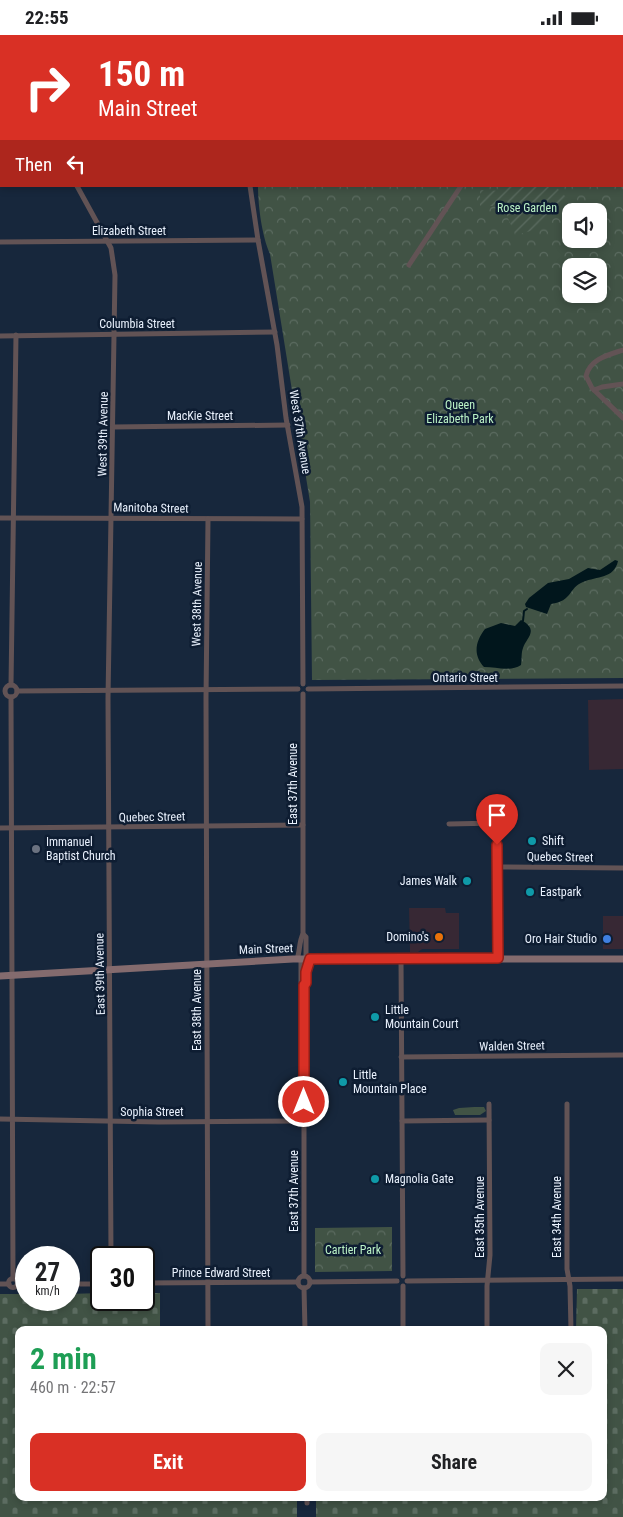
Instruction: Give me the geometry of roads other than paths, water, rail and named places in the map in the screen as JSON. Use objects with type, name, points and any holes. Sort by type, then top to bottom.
[{"type":"main road","name":"Main Street","points":[[0,975],[304,959],[623,959]]},
{"type":"street","name":"West 39th Avenue","points":[[78,187],[111,248],[115,275],[108,691]]},
{"type":"street","name":"West 37th Avenue","points":[[250,187],[299,490],[302,519],[302,684]]},
{"type":"street","points":[[409,265],[460,187]]},
{"type":"street","name":"Elizabeth Street","points":[[0,242],[258,240]]},
{"type":"street","name":"Columbia Street","points":[[0,335],[275,332]]},
{"type":"street","points":[[11,685],[16,335]]},
{"type":"street","points":[[623,350],[592,364],[586,376],[594,390],[623,418]]},
{"type":"street","points":[[594,390],[623,384]]},
{"type":"street","name":"MacKie Street","points":[[113,427],[288,425]]},
{"type":"street","name":"Manitoba Street","points":[[0,518],[302,519]]},
{"type":"street","name":"West 38th Avenue","points":[[206,690],[208,519]]},
{"type":"street","points":[[302,684],[306,685],[308,689],[302,694],[298,689],[299,685],[302,684]]},
{"type":"street","points":[[11,685],[17,691]]},
{"type":"street","points":[[11,685],[2,691],[11,697]]},
{"type":"street","name":"Ontario Street","points":[[308,689],[623,686]]},
{"type":"street","points":[[17,691],[298,689]]},
{"type":"street","name":"East 38th Avenue","points":[[206,690],[208,1326]]},
{"type":"street","points":[[11,697],[15,696],[17,691]]},
{"type":"street","name":"East 39th Avenue","points":[[108,691],[111,1246]]},
{"type":"street","name":"East 37th Avenue","points":[[302,694],[303,934],[301,946],[306,972],[306,983],[304,985]]},
{"type":"street","points":[[11,697],[13,1119],[11,1281]]},
{"type":"street","points":[[449,824],[497,823],[498,958]]},
{"type":"street","name":"Quebec Street","points":[[0,828],[303,825]]},
{"type":"street","name":"Quebec Street","points":[[497,867],[623,868]]},
{"type":"street","name":"East 37th Avenue","points":[[303,934],[306,937],[302,982],[304,985],[304,1276]]},
{"type":"street","points":[[401,959],[403,1276],[407,1281]]},
{"type":"street","name":"Walden Street","points":[[401,1057],[623,1055]]},
{"type":"street","name":"East 35th Avenue","points":[[487,1326],[490,1255],[490,1104]]},
{"type":"street","name":"East 34th Avenue","points":[[567,1104],[567,1269],[570,1279],[571,1326]]},
{"type":"street","name":"Sophia Street","points":[[0,1119],[207,1122],[304,1121]]},
{"type":"street","points":[[402,1121],[490,1120]]},
{"type":"street","points":[[304,1288],[300,1287],[299,1278],[304,1276],[310,1282]]},
{"type":"street","points":[[398,1281],[398,1278],[403,1276]]},
{"type":"street","points":[[407,1281],[623,1279]]},
{"type":"street","points":[[0,1284],[15,1280]]},
{"type":"street","points":[[310,1282],[398,1281]]},
{"type":"street","points":[[398,1281],[398,1284],[403,1286]]},
{"type":"street","points":[[402,1326],[403,1286],[407,1281]]},
{"type":"street","name":"Prince Edward Street","points":[[155,1283],[298,1282]]},
{"type":"street","points":[[304,1288],[310,1282]]},
{"type":"street","points":[[304,1288],[305,1326]]},
{"type":"water","points":[[615,560],[618,561],[613,571],[578,585],[563,600],[551,604],[547,614],[526,607],[525,604],[529,598],[548,583],[569,579],[588,568],[600,570]]},
{"type":"water","points":[[521,620],[530,627],[531,631],[522,650],[521,665],[508,669],[484,667],[478,658],[477,644],[485,629],[501,623],[515,626]]},
{"type":"waterway","points":[[523,621],[524,611],[527,609]]},
{"type":"place","name":"Shift","points":[[532,841]]},
{"type":"place","name":"Immanuel Baptist Church","points":[[36,849]]},
{"type":"place","name":"James Walk","points":[[467,881]]},
{"type":"place","name":"Eastpark","points":[[530,892]]},
{"type":"place","name":"Domino's","points":[[439,937]]},
{"type":"place","name":"Oro Hair Studio","points":[[607,939]]},
{"type":"place","name":"Little Mountain Court","points":[[375,1017]]},
{"type":"place","name":"Little Mountain Place","points":[[343,1082]]},
{"type":"place","name":"Magnolia Gate","points":[[375,1179]]},
{"type":"park label","name":"Rose Garden","points":[[527,208]]},
{"type":"park label","name":"Queen Elizabeth Park","points":[[460,412]]},
{"type":"park label","name":"Cartier Park","points":[[353,1250]]}]
